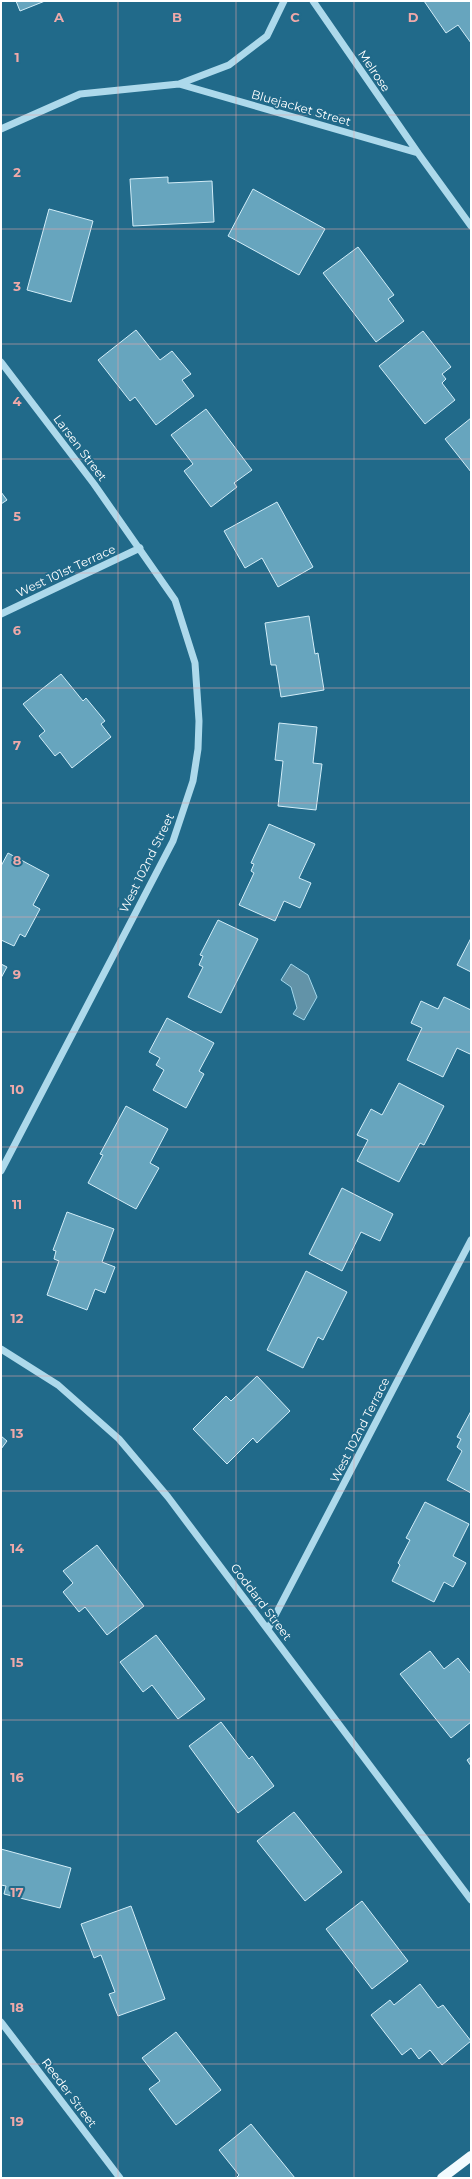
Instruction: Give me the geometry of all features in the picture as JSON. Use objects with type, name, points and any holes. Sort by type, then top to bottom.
[{"type":"main road","points":[[442,2178],[471,2156]]},
{"type":"street","name":"Bluejacket Street","points":[[1,129],[80,94],[178,84],[229,65],[267,36],[284,1]]},
{"type":"street","name":"Melrose","points":[[313,1],[418,153],[471,226]]},
{"type":"street","name":"Bluejacket Street","points":[[178,84],[418,153]]},
{"type":"street","name":"Larsen Street","points":[[1,362],[94,484],[140,548]]},
{"type":"street","name":"West 101st Terrace","points":[[1,614],[140,548]]},
{"type":"street","name":"West 102nd Street","points":[[1,1171],[173,841],[193,781],[198,749],[199,721],[195,663],[175,600],[140,548]]},
{"type":"street","name":"West 102nd Terrace","points":[[268,1629],[471,1240]]},
{"type":"street","name":"Goddard Street","points":[[1,1349],[58,1386],[119,1439],[168,1497],[471,1900]]},
{"type":"street","name":"Reeder Street","points":[[1,2022],[120,2178]]},
{"type":"water","points":[[291,964],[308,975],[317,997],[304,1020],[293,1014],[297,1008],[291,987],[281,980]]},
{"type":"building","points":[[16,1],[45,1],[20,11]]},
{"type":"building","points":[[424,1],[471,1],[471,43],[458,25],[446,33]]},
{"type":"building","points":[[168,177],[168,183],[212,181],[214,222],[133,226],[130,179]]},
{"type":"building","points":[[253,189],[325,229],[299,275],[228,236]]},
{"type":"building","points":[[49,209],[93,221],[71,302],[27,290]]},
{"type":"building","points":[[358,247],[394,295],[388,299],[404,321],[376,342],[323,273]]},
{"type":"building","points":[[136,330],[160,360],[172,351],[191,374],[182,380],[194,396],[156,425],[135,397],[130,401],[98,360]]},
{"type":"building","points":[[423,331],[451,367],[442,374],[446,379],[442,383],[455,400],[425,424],[379,366]]},
{"type":"building","points":[[206,409],[252,470],[234,483],[237,487],[211,507],[184,471],[193,464],[171,435]]},
{"type":"building","points":[[471,418],[471,472],[445,439]]},
{"type":"building","points":[[1,492],[7,500],[1,504]]},
{"type":"building","points":[[277,502],[313,567],[278,587],[262,558],[245,568],[224,531]]},
{"type":"building","points":[[309,616],[315,654],[318,653],[324,690],[281,697],[276,665],[271,665],[265,623]]},
{"type":"building","points":[[61,674],[83,701],[86,698],[105,721],[101,724],[111,737],[72,768],[60,752],[55,756],[39,736],[45,731],[23,704]]},
{"type":"building","points":[[279,723],[317,727],[313,763],[322,764],[316,810],[278,806],[283,761],[275,760]]},
{"type":"building","points":[[269,824],[315,844],[299,878],[311,883],[300,908],[284,901],[275,921],[239,905],[254,873],[251,871],[254,864],[251,863]]},
{"type":"building","points":[[8,853],[49,875],[33,905],[40,909],[25,937],[20,934],[14,946],[1,940],[1,866]]},
{"type":"building","points":[[218,920],[258,939],[221,1013],[188,997],[203,967],[199,965],[203,956],[200,955]]},
{"type":"building","points":[[471,938],[471,972],[457,965]]},
{"type":"building","points":[[1,964],[7,967],[1,978]]},
{"type":"building","points":[[444,997],[471,1010],[471,1052],[470,1054],[457,1048],[443,1077],[407,1060],[422,1028],[411,1023],[421,1001],[438,1009]]},
{"type":"building","points":[[167,1018],[214,1043],[199,1071],[204,1074],[186,1108],[153,1090],[164,1070],[156,1065],[160,1058],[149,1052]]},
{"type":"building","points":[[399,1083],[444,1106],[424,1145],[420,1143],[399,1182],[357,1161],[368,1140],[357,1135],[371,1109],[382,1115]]},
{"type":"building","points":[[126,1106],[168,1129],[150,1163],[159,1168],[136,1209],[88,1183],[103,1155],[100,1154]]},
{"type":"building","points":[[342,1188],[393,1214],[380,1241],[361,1232],[342,1271],[309,1254]]},
{"type":"building","points":[[67,1212],[114,1229],[102,1262],[115,1267],[105,1293],[95,1289],[87,1310],[47,1295],[59,1261],[54,1259],[56,1251],[53,1250]]},
{"type":"building","points":[[306,1271],[347,1292],[323,1340],[318,1337],[303,1368],[267,1350]]},
{"type":"building","points":[[257,1376],[290,1411],[257,1443],[253,1438],[227,1464],[193,1429],[226,1396],[231,1401]]},
{"type":"building","points":[[471,1411],[471,1493],[447,1480],[462,1451],[457,1447],[461,1439],[457,1437]]},
{"type":"building","points":[[1,1436],[7,1441],[1,1449]]},
{"type":"building","points":[[425,1502],[469,1524],[453,1556],[466,1563],[453,1587],[444,1582],[434,1602],[392,1581],[400,1565],[398,1563],[410,1540],[406,1538]]},
{"type":"building","points":[[97,1545],[144,1606],[107,1635],[85,1607],[79,1612],[63,1592],[73,1583],[63,1571]]},
{"type":"building","points":[[156,1635],[205,1699],[178,1719],[152,1685],[143,1692],[120,1662]]},
{"type":"building","points":[[430,1651],[444,1669],[458,1658],[471,1674],[471,1722],[451,1738],[400,1674]]},
{"type":"building","points":[[221,1722],[249,1759],[252,1756],[274,1786],[238,1813],[189,1746]]},
{"type":"building","points":[[471,1757],[471,1766],[467,1760]]},
{"type":"building","points":[[294,1812],[342,1872],[305,1901],[257,1841]]},
{"type":"building","points":[[1,1849],[71,1868],[60,1908],[4,1894],[6,1886],[1,1885]]},
{"type":"building","points":[[362,1901],[408,1961],[372,1989],[326,1929]]},
{"type":"building","points":[[131,1906],[165,1999],[118,2016],[109,1994],[115,1992],[101,1955],[94,1958],[81,1924]]},
{"type":"building","points":[[420,1984],[438,2008],[443,2005],[471,2041],[442,2065],[430,2050],[419,2059],[411,2048],[402,2055],[371,2015],[390,2000],[394,2005]]},
{"type":"building","points":[[176,2032],[221,2090],[176,2125],[149,2089],[160,2081],[142,2058]]},
{"type":"building","points":[[251,2124],[295,2178],[236,2178],[239,2175],[219,2150]]}]
